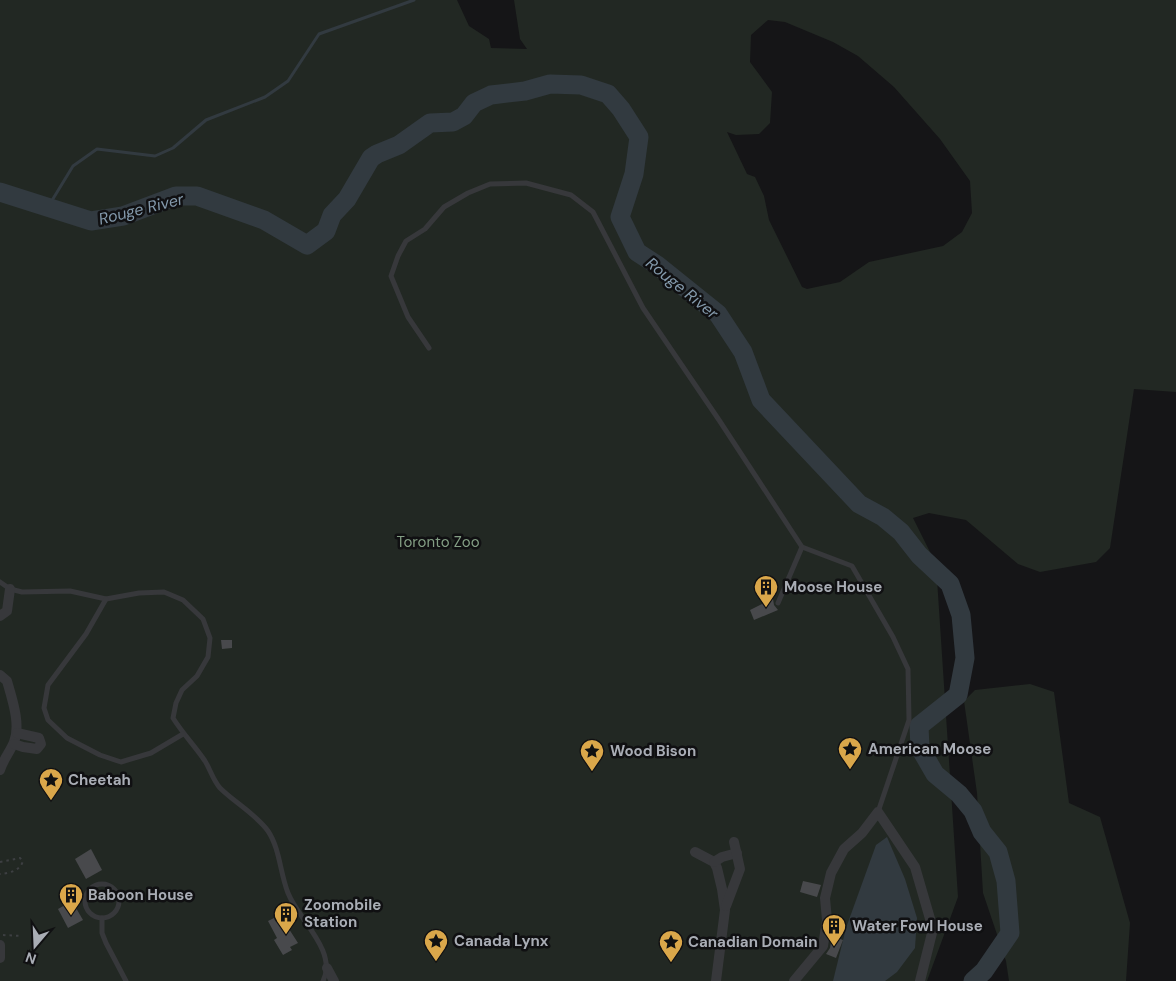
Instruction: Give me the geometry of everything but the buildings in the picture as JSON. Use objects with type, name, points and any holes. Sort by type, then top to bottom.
[{"type":"street","points":[[0,616],[6,611],[10,589]]},
{"type":"street","points":[[0,675],[7,681],[17,733],[14,744],[6,755],[0,770]]},
{"type":"street","points":[[14,744],[37,749],[41,744],[39,738],[17,733]]},
{"type":"street","points":[[794,981],[823,946],[827,920],[825,898],[831,873],[844,849],[862,833],[878,812],[915,866],[933,929],[920,981]]},
{"type":"street","points":[[714,862],[736,848],[740,869],[725,910],[716,981]]},
{"type":"street","points":[[695,852],[714,862],[722,889],[725,910]]},
{"type":"street","points":[[0,945],[0,958]]},
{"type":"street","points":[[327,968],[334,981]]},
{"type":"lane","points":[[429,348],[408,317],[391,276],[406,241],[425,229],[444,207],[468,193],[490,184],[526,183],[571,195],[593,212],[643,308],[802,547],[852,566],[893,637],[908,669],[909,720],[878,812]]},
{"type":"lane","points":[[778,603],[802,547]]},
{"type":"lane","points":[[0,582],[10,589],[22,592],[70,592],[106,599],[139,593],[164,592],[183,600],[203,619],[210,638],[208,657],[197,676],[182,690],[176,703],[173,718],[204,761],[218,786],[267,830],[274,844],[288,894],[313,932],[321,948],[327,968],[323,981]]},
{"type":"lane","points":[[106,599],[86,634],[48,685],[44,708],[48,720],[67,738],[121,762],[151,753],[183,734]]},
{"type":"lane","points":[[103,884],[114,889],[119,899],[117,910],[113,915],[102,918],[96,917],[88,910],[86,900],[89,890],[103,884]]},
{"type":"lane","points":[[102,918],[102,933],[126,981]]},
{"type":"path","points":[[0,862],[20,858],[23,861],[22,865],[10,873],[0,874]]},
{"type":"path","points":[[0,936],[21,936]]},
{"type":"green space","name":"Toronto Zoo","points":[[0,0],[457,0],[469,26],[489,39],[491,48],[527,49],[520,39],[514,0],[1176,0],[1176,392],[1134,389],[1110,548],[1096,562],[1040,572],[1018,564],[966,520],[929,513],[913,518],[936,564],[958,897],[927,981],[0,981]],"holes":[[[768,20],[785,22],[833,42],[858,56],[894,87],[940,139],[970,181],[972,213],[962,232],[943,246],[869,262],[840,282],[807,289],[802,287],[769,220],[764,196],[755,177],[747,174],[727,132],[736,135],[759,134],[770,123],[772,92],[750,62],[751,35]]]},
{"type":"green space","points":[[1030,684],[1054,692],[1069,803],[1100,817],[1130,923],[1126,981],[1009,981],[1006,961],[983,893],[977,793],[964,701],[975,690]]},
{"type":"shaded area","points":[[887,837],[905,879],[917,918],[915,948],[897,972],[885,981],[833,981],[846,928],[876,845]]},
{"type":"waterway","points":[[48,207],[73,166],[97,149],[155,156],[173,148],[206,120],[265,97],[288,81],[319,34],[414,0]]},
{"type":"waterway","name":"Rouge River","points":[[0,192],[91,221],[123,216],[176,196],[197,196],[264,220],[307,245],[326,231],[332,215],[347,199],[371,158],[399,145],[430,123],[453,122],[464,116],[474,103],[491,95],[525,91],[550,84],[581,85],[608,94],[621,109],[639,137],[634,174],[620,217],[637,252],[657,265],[718,314],[743,352],[761,400],[859,504],[883,517],[901,532],[919,555],[950,584],[961,615],[965,658],[958,695],[919,726],[920,748],[935,774],[959,794],[973,811],[982,832],[998,852],[1006,881],[1010,933],[984,971],[973,981]]},
{"type":"place","name":"Moose House","points":[[766,608]]},
{"type":"place","name":"American Moose","points":[[850,770]]},
{"type":"place","name":"Wood Bison","points":[[592,772]]},
{"type":"place","name":"Cheetah","points":[[51,801]]},
{"type":"place","name":"Baboon House","points":[[71,916]]},
{"type":"place","name":"Zoomobile Station","points":[[286,935]]},
{"type":"place","name":"Water Fowl House","points":[[834,947]]},
{"type":"place","name":"Canada Lynx","points":[[436,962]]},
{"type":"place","name":"Canadian Domain","points":[[671,963]]}]
